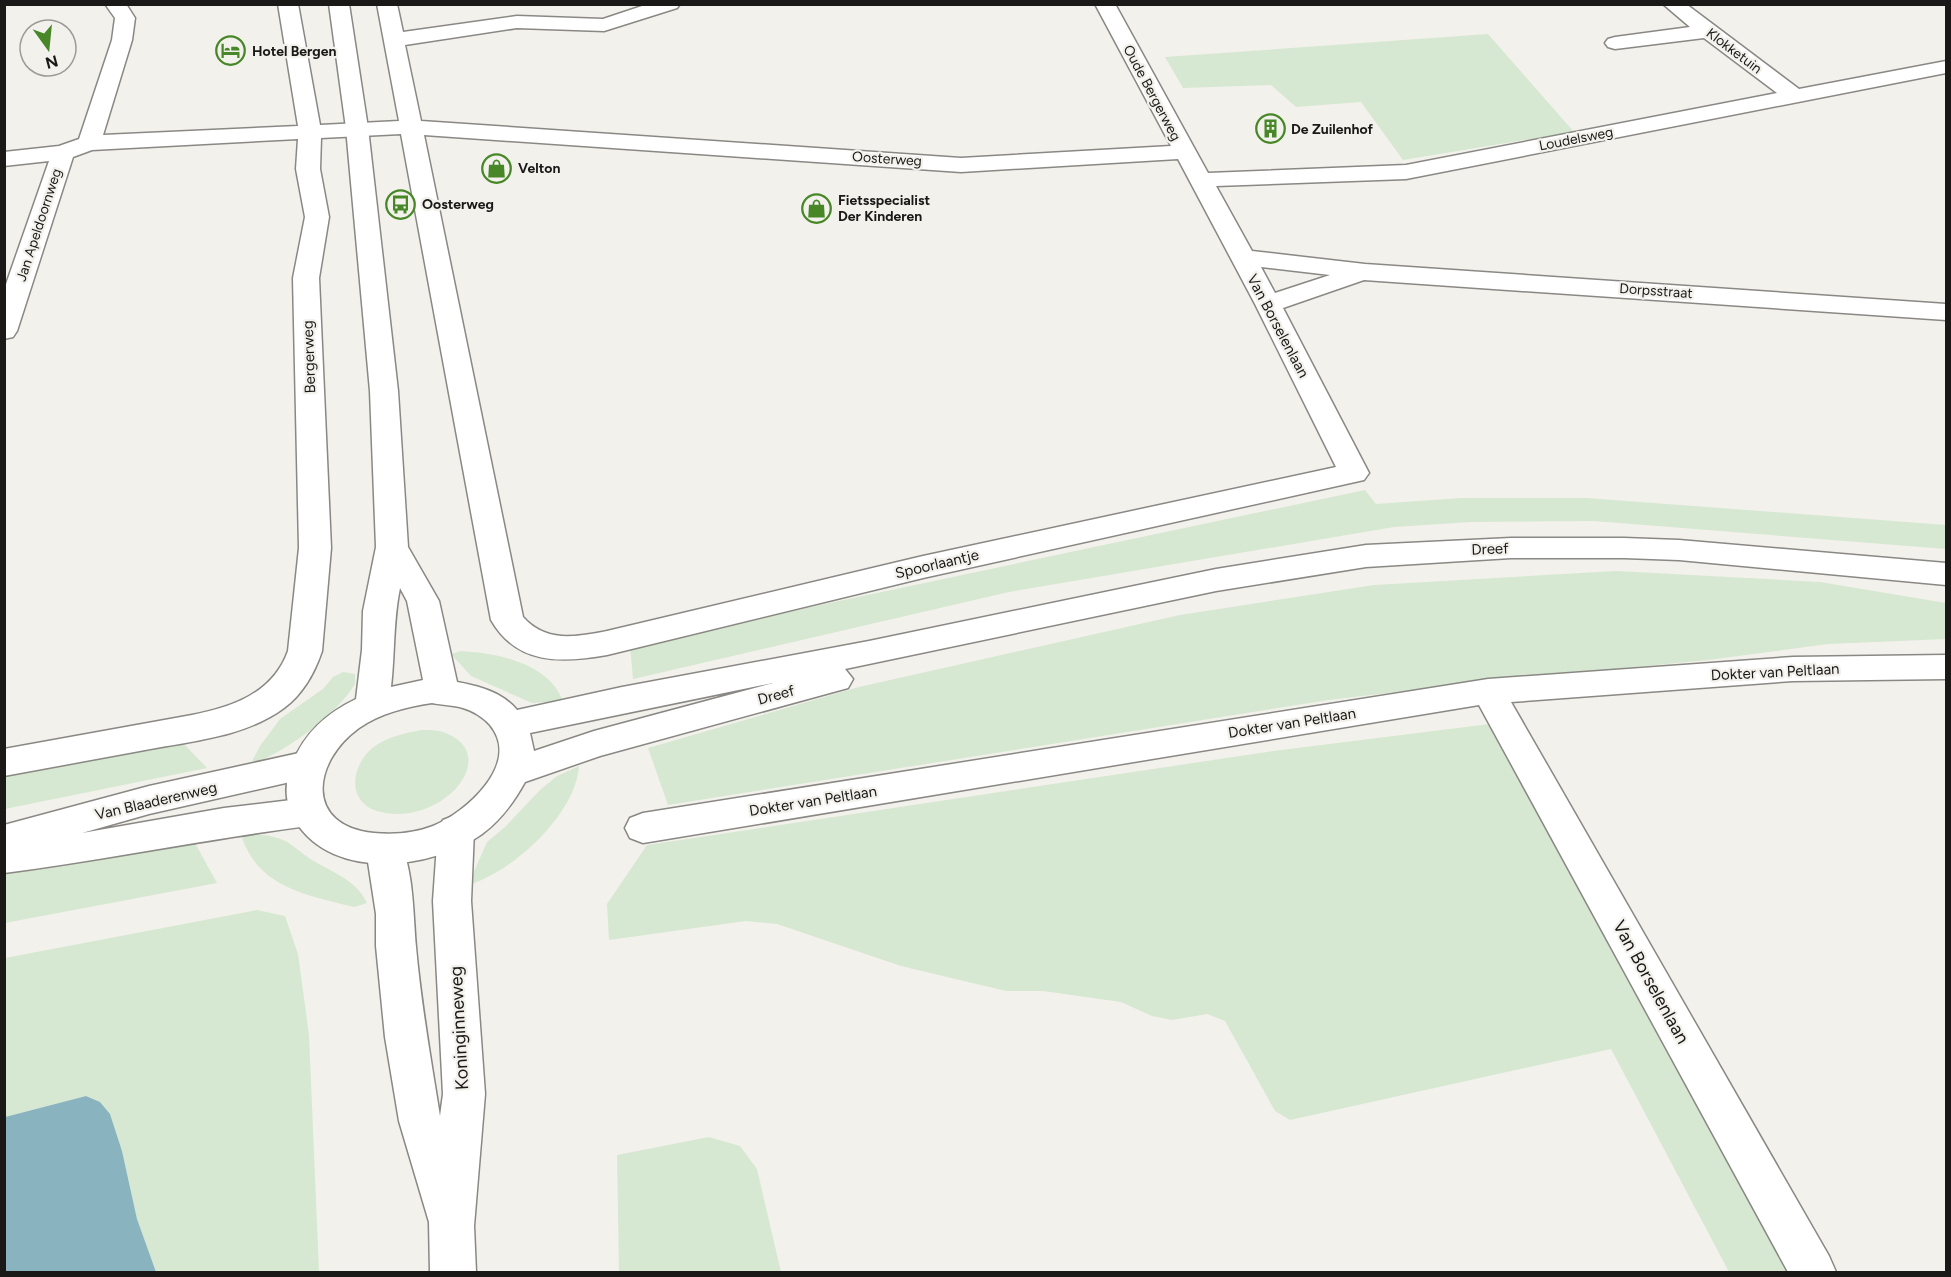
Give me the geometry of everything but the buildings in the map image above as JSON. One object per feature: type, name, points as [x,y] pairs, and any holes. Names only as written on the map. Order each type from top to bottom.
[{"type":"street","points":[[89,143],[122,40],[125,18],[115,4]]},
{"type":"street","name":"Bergerweg","points":[[4,763],[217,723],[249,712],[271,700],[289,682],[301,664],[305,651],[315,548],[306,278],[316,217],[308,169],[310,131],[288,4]]},
{"type":"street","points":[[339,4],[357,128],[384,391],[392,547],[379,611],[379,650],[372,705]]},
{"type":"street","points":[[387,4],[411,127]]},
{"type":"street","points":[[394,40],[517,22],[604,25],[670,4]]},
{"type":"street","name":"Oude Bergerweg","points":[[1105,4],[1201,180]]},
{"type":"street","name":"Klokketuin","points":[[1673,4],[1796,97]]},
{"type":"street","points":[[1615,43],[1707,31]]},
{"type":"street","name":"Loudelsweg","points":[[1201,180],[1406,171],[1947,67]]},
{"type":"street","name":"Oosterweg","points":[[4,159],[63,153],[89,143],[411,127],[961,165],[1184,152]]},
{"type":"street","name":"Spoorlaantje","points":[[411,127],[503,605],[507,620],[529,643],[556,648],[578,648],[607,643],[923,567],[1354,473]]},
{"type":"street","name":"Jan Apeldoornweg","points":[[4,331],[63,153]]},
{"type":"street","name":"Van Borselenlaan","points":[[1201,180],[1268,304],[1354,473]]},
{"type":"street","name":"Dorpsstraat","points":[[1242,257],[1365,272],[1947,312]]},
{"type":"street","name":"Dorpsstraat","points":[[1268,304],[1365,272]]},
{"type":"street","points":[[392,547],[423,601],[443,693]]},
{"type":"street","name":"Dreef","points":[[508,725],[1216,580],[1366,556],[1447,551],[1613,548],[1678,550],[1947,574]]},
{"type":"street","name":"Dreef","points":[[512,772],[594,744],[840,678],[1039,618]]},
{"type":"street","name":"Dokter van Peltlaan","points":[[643,828],[1488,691],[1793,669],[1947,667]]},
{"type":"street","name":"Van Borselenlaan","points":[[1488,691],[1813,1272]]},
{"type":"street","points":[[443,693],[461,694],[486,703],[505,718],[516,740],[516,764],[503,792],[480,816],[447,837],[416,847],[375,850],[344,844],[319,829],[308,812],[302,787],[308,765],[324,740],[345,720],[372,705],[401,695],[443,693]]},
{"type":"street","name":"Van Blaaderenweg","points":[[4,840],[149,800],[308,765]]},
{"type":"street","name":"Van Blaaderenweg","points":[[4,858],[70,850],[224,822],[308,812]]},
{"type":"street","name":"Koninginneweg","points":[[453,1272],[451,1226],[464,1094],[452,901],[456,830]]},
{"type":"street","name":"Koninginneweg","points":[[385,849],[406,1037],[420,1121],[451,1226]]},
{"type":"green space","points":[[1488,34],[1574,132],[1403,160],[1361,102],[1296,107],[1271,85],[1183,88],[1165,57]]},
{"type":"green space","points":[[1365,490],[1376,504],[1461,498],[1587,498],[1946,525],[1946,549],[1594,521],[1471,522],[1394,527],[1009,592],[633,679],[630,645]]},
{"type":"green space","points":[[1616,571],[1820,582],[1946,603],[1946,639],[1828,644],[1708,660],[1479,682],[1329,700],[668,805],[648,748],[859,687],[1180,615],[1374,585]]},
{"type":"green space","points":[[461,651],[490,654],[520,662],[546,677],[556,688],[563,701],[532,703],[471,676],[451,654]]},
{"type":"green space","points":[[343,672],[355,674],[355,684],[322,721],[293,743],[250,765],[260,746],[280,719],[323,689],[333,677]]},
{"type":"green space","points":[[1498,723],[1802,1272],[1729,1272],[1611,1049],[1290,1120],[1275,1111],[1225,1021],[1207,1014],[1172,1020],[1152,1016],[1121,1002],[1043,991],[1006,991],[901,966],[777,924],[746,921],[609,940],[607,904],[647,845],[1273,751]]},
{"type":"green space","points":[[421,730],[443,732],[461,742],[468,756],[466,772],[457,787],[442,800],[423,810],[401,814],[377,811],[366,806],[359,798],[355,779],[363,759],[369,751],[383,741]]},
{"type":"green space","points":[[180,740],[207,768],[5,809],[5,772]]},
{"type":"green space","points":[[579,766],[567,803],[539,839],[504,868],[468,885],[487,842],[505,827],[540,790],[557,776]]},
{"type":"green space","points":[[241,835],[266,835],[284,840],[349,882],[367,903],[354,907],[302,893],[286,886],[259,867],[249,853]]},
{"type":"green space","points":[[191,836],[217,883],[5,923],[5,873]]},
{"type":"green space","points":[[257,910],[285,916],[298,954],[309,1035],[319,1272],[156,1272],[137,1219],[122,1151],[110,1115],[100,1102],[86,1096],[5,1117],[5,958]]},
{"type":"green space","points":[[709,1137],[740,1146],[757,1169],[781,1272],[619,1272],[617,1155]]},
{"type":"water","points":[[86,1096],[100,1102],[110,1114],[122,1151],[137,1219],[156,1272],[5,1272],[5,1117]]},
{"type":"place","name":"Hotel Bergen","points":[[231,51]]},
{"type":"place","name":"De Zuilenhof","points":[[1270,129]]},
{"type":"place","name":"Velton","points":[[497,168]]},
{"type":"place","name":"Oosterweg","points":[[401,204]]},
{"type":"place","name":"Fietsspecialist Der Kinderen","points":[[817,208]]}]
